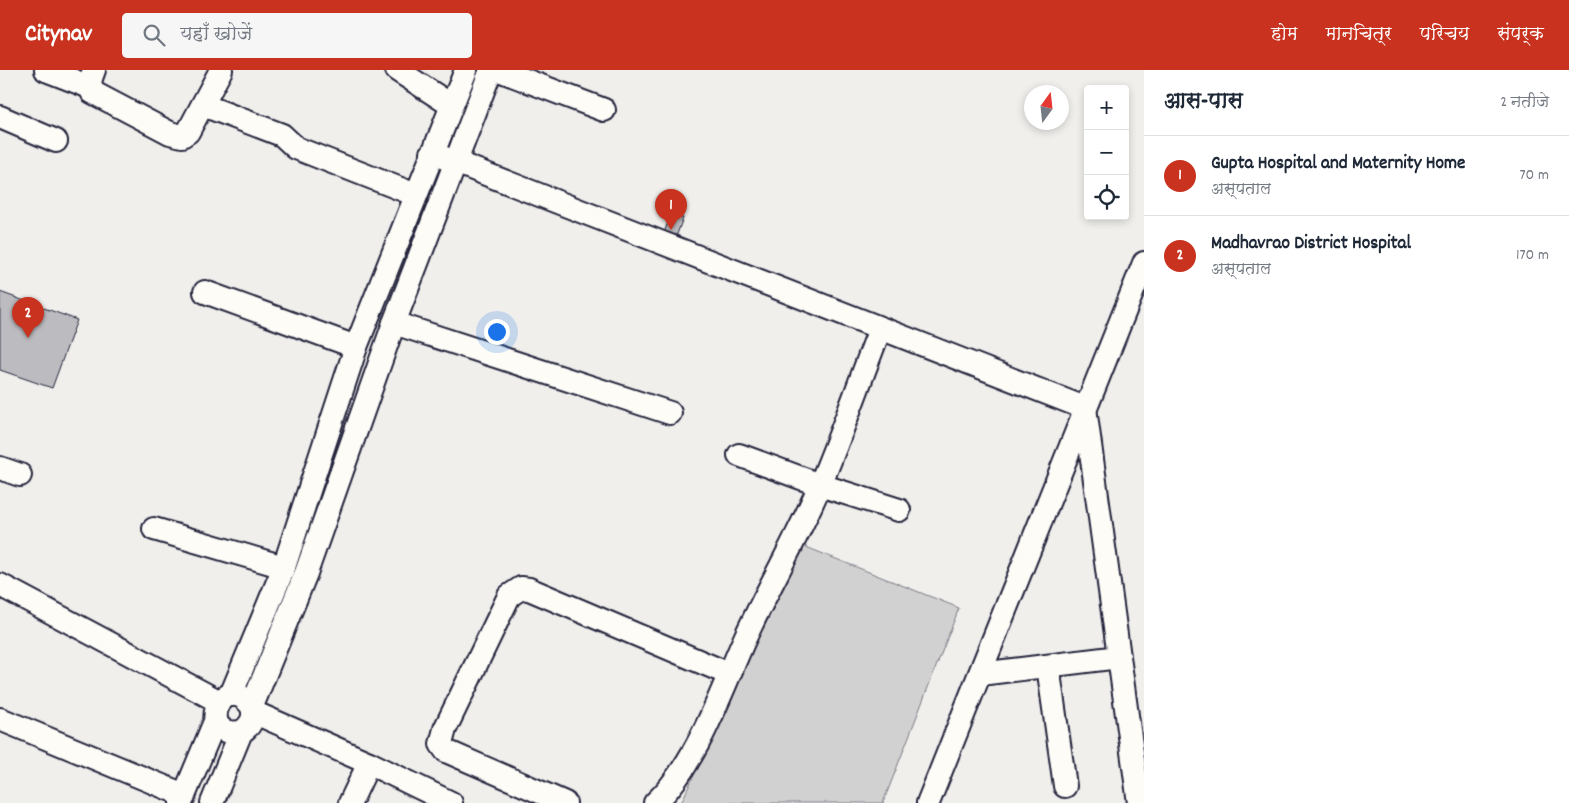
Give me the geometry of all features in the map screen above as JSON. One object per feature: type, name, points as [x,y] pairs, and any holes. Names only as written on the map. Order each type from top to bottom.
[{"type":"street","points":[[46,70],[92,78],[92,92],[176,136],[182,136],[188,132],[221,70]]},
{"type":"street","points":[[396,70],[451,105]]},
{"type":"street","points":[[0,719],[183,799],[222,705],[284,567],[356,347],[466,70]]},
{"type":"street","points":[[212,803],[241,732],[251,724],[253,709],[306,573],[394,322],[491,70]]},
{"type":"street","points":[[499,70],[604,110]]},
{"type":"street","points":[[203,105],[282,135],[296,148],[416,195]]},
{"type":"street","points":[[0,117],[56,141]]},
{"type":"street","points":[[432,153],[1085,408]]},
{"type":"street","points":[[928,803],[1085,408],[1139,291],[1144,263]]},
{"type":"street","points":[[205,292],[356,347]]},
{"type":"street","points":[[394,322],[670,413]]},
{"type":"street","points":[[655,803],[668,791],[687,764],[820,485],[880,328]]},
{"type":"street","points":[[1085,408],[1139,803]]},
{"type":"street","points":[[739,455],[820,485],[899,510]]},
{"type":"street","points":[[154,529],[284,567]]},
{"type":"street","points":[[0,586],[222,705],[243,697],[253,709],[451,803]]},
{"type":"street","points":[[565,803],[446,751],[441,744],[445,729],[509,596],[514,591],[529,589],[729,674]]},
{"type":"street","points":[[980,674],[1119,657]]},
{"type":"street","points":[[1048,666],[1065,786]]},
{"type":"street","points":[[222,705],[218,725],[228,732],[241,732]]},
{"type":"street","points":[[350,803],[369,764]]},
{"type":"shaded area","points":[[801,545],[959,608],[883,803],[681,803]]},
{"type":"building","points":[[671,214],[683,218],[673,245],[661,241]]},
{"type":"building","points":[[0,292],[77,320],[52,388],[0,370]]},
{"type":"place","name":"Gupta Hospital and Maternity Home","points":[[671,230]]},
{"type":"place","name":"Madhavrao District Hospital","points":[[28,338]]}]
